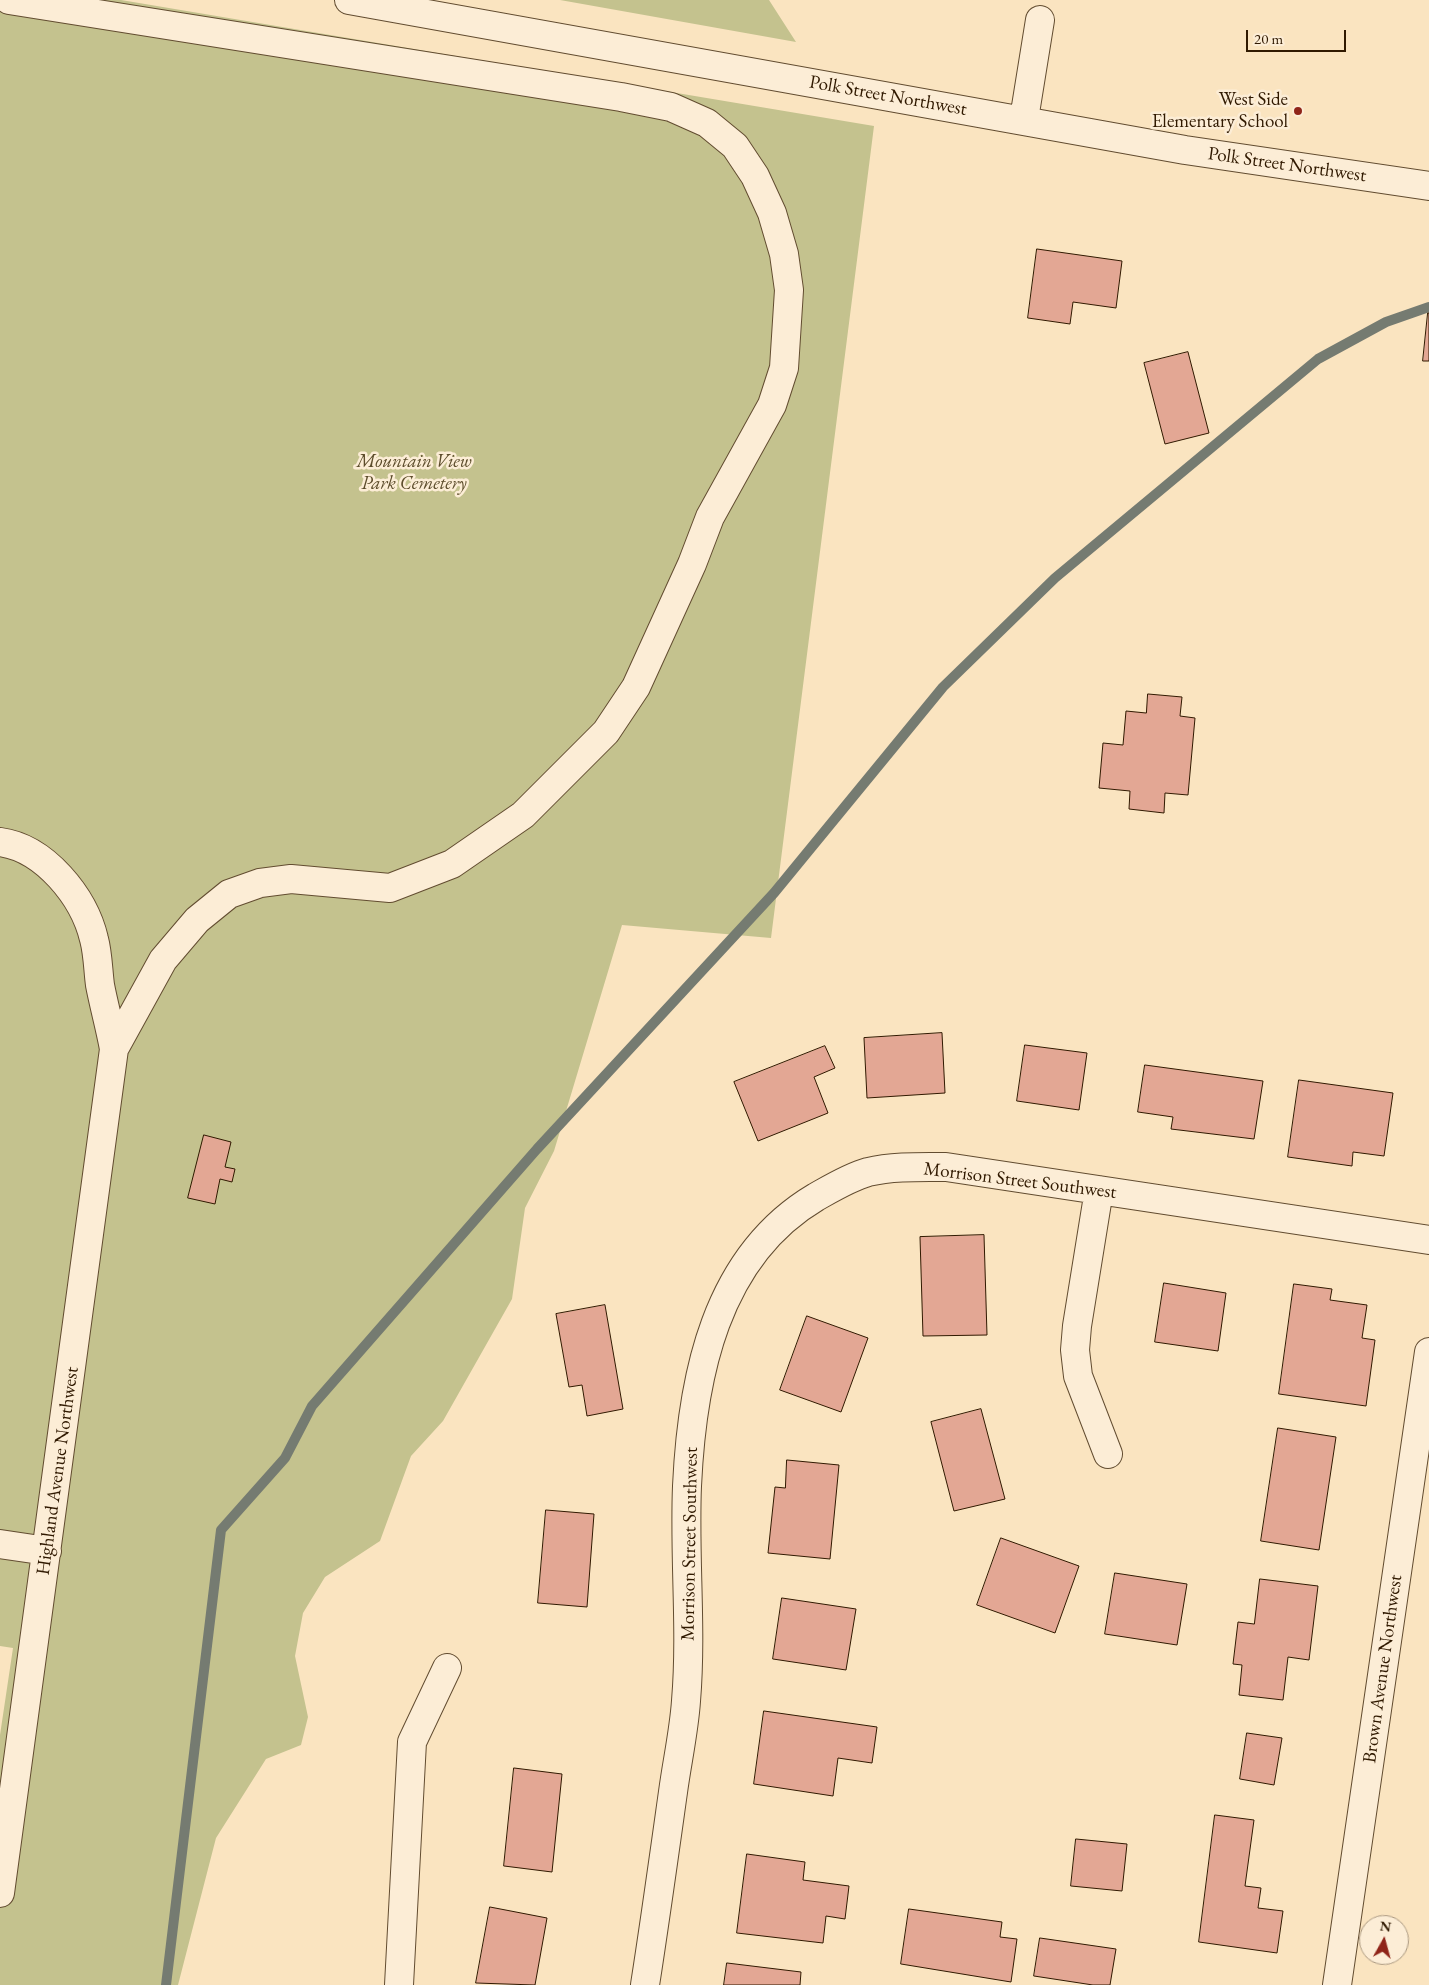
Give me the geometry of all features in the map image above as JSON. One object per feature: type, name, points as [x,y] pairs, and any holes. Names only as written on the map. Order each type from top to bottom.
[{"type":"street","points":[[9,0],[621,97],[671,107],[707,123],[735,146],[755,176],[772,213],[784,254],[789,290],[784,368],[772,405],[710,517],[692,564],[636,687],[606,732],[523,815],[452,864],[390,888],[291,880],[260,883],[229,894],[197,920],[163,960],[114,1048]]},
{"type":"street","name":"Polk Street Northwest","points":[[349,0],[1024,119],[1185,150],[1429,186]]},
{"type":"street","points":[[1024,119],[1040,20]]},
{"type":"street","points":[[0,842],[30,853],[59,874],[73,892],[94,938],[100,986],[114,1048]]},
{"type":"street","name":"Highland Avenue Northwest","points":[[0,1893],[114,1048]]},
{"type":"street","name":"Morrison Street Southwest","points":[[645,1985],[686,1701],[688,1614],[687,1485],[696,1396],[715,1322],[731,1284],[772,1229],[789,1214],[828,1190],[868,1172],[918,1167],[946,1168],[1429,1240]]},
{"type":"street","points":[[1098,1190],[1075,1350],[1078,1376],[1108,1454]]},
{"type":"street","name":"Brown Avenue Northwest","points":[[1337,1985],[1429,1352]]},
{"type":"street","points":[[0,1544],[47,1551]]},
{"type":"street","points":[[400,1985],[412,1742],[447,1668]]},
{"type":"green space","name":"Mountain View Park Cemetery","points":[[0,0],[121,0],[874,126],[771,938],[622,925],[554,1151],[525,1208],[512,1299],[443,1421],[411,1456],[380,1541],[325,1577],[303,1613],[295,1656],[308,1717],[301,1745],[266,1759],[216,1838],[178,1985],[0,1985],[0,1735],[13,1648],[0,1646]]},
{"type":"green space","points":[[560,0],[769,0],[796,42]]},
{"type":"building","points":[[1037,249],[1122,261],[1116,308],[1073,302],[1070,324],[1028,318]]},
{"type":"building","points":[[1428,313],[1429,361],[1423,361]]},
{"type":"building","points":[[1188,352],[1209,433],[1165,444],[1144,363]]},
{"type":"building","points":[[1148,694],[1182,697],[1180,716],[1195,718],[1188,795],[1165,793],[1164,813],[1129,809],[1130,791],[1099,788],[1103,743],[1123,745],[1126,711],[1146,713]]},
{"type":"building","points":[[942,1033],[945,1093],[867,1098],[864,1038]]},
{"type":"building","points":[[1025,1045],[1087,1053],[1079,1110],[1017,1101]]},
{"type":"building","points":[[825,1046],[835,1068],[814,1077],[828,1113],[758,1141],[734,1082]]},
{"type":"building","points":[[1145,1065],[1263,1081],[1254,1139],[1171,1129],[1173,1117],[1138,1112]]},
{"type":"building","points":[[1299,1080],[1393,1093],[1384,1156],[1353,1152],[1352,1166],[1288,1157]]},
{"type":"building","points":[[204,1135],[231,1142],[225,1167],[235,1169],[232,1182],[220,1179],[215,1204],[188,1198]]},
{"type":"building","points":[[984,1235],[987,1335],[923,1336],[920,1237]]},
{"type":"building","points":[[1164,1283],[1226,1293],[1218,1351],[1155,1342]]},
{"type":"building","points":[[1294,1284],[1332,1289],[1330,1300],[1367,1305],[1362,1338],[1375,1340],[1366,1406],[1279,1394]]},
{"type":"building","points":[[605,1305],[623,1409],[587,1416],[582,1385],[569,1387],[556,1314]]},
{"type":"building","points":[[807,1316],[868,1338],[841,1412],[780,1390]]},
{"type":"building","points":[[981,1409],[1005,1499],[954,1511],[931,1422]]},
{"type":"building","points":[[1278,1428],[1336,1437],[1319,1550],[1261,1541]]},
{"type":"building","points":[[787,1460],[839,1465],[830,1559],[768,1553],[775,1487],[785,1488]]},
{"type":"building","points":[[546,1510],[594,1514],[587,1607],[538,1603]]},
{"type":"building","points":[[1001,1538],[1079,1566],[1055,1633],[977,1605]]},
{"type":"building","points":[[1115,1573],[1187,1584],[1177,1645],[1105,1634]]},
{"type":"building","points":[[1260,1579],[1318,1586],[1309,1660],[1288,1657],[1283,1700],[1239,1695],[1242,1665],[1233,1664],[1238,1622],[1254,1624]]},
{"type":"building","points":[[782,1598],[856,1609],[846,1670],[773,1659]]},
{"type":"building","points":[[764,1711],[877,1727],[872,1763],[838,1758],[833,1796],[754,1784]]},
{"type":"building","points":[[1247,1733],[1282,1738],[1274,1785],[1240,1779]]},
{"type":"building","points":[[514,1768],[562,1774],[552,1872],[504,1866]]},
{"type":"building","points":[[1215,1815],[1254,1820],[1245,1886],[1261,1888],[1258,1908],[1283,1911],[1277,1953],[1199,1942]]},
{"type":"building","points":[[1076,1839],[1127,1844],[1122,1891],[1071,1886]]},
{"type":"building","points":[[747,1854],[805,1862],[803,1880],[849,1886],[845,1919],[826,1916],[823,1943],[737,1933]]},
{"type":"building","points":[[490,1907],[547,1918],[535,1985],[476,1983]]},
{"type":"building","points":[[909,1909],[1002,1922],[1000,1937],[1017,1939],[1011,1982],[901,1964]]},
{"type":"building","points":[[1040,1938],[1116,1949],[1110,1985],[1093,1985],[1034,1976]]},
{"type":"building","points":[[727,1963],[801,1972],[800,1985],[724,1985]]},
{"type":"waterway","points":[[166,1985],[221,1530],[285,1458],[312,1406],[537,1149],[774,893],[943,687],[1055,578],[1318,359],[1386,322],[1429,307]]},
{"type":"place","name":"West Side Elementary School","points":[[1298,111]]}]
